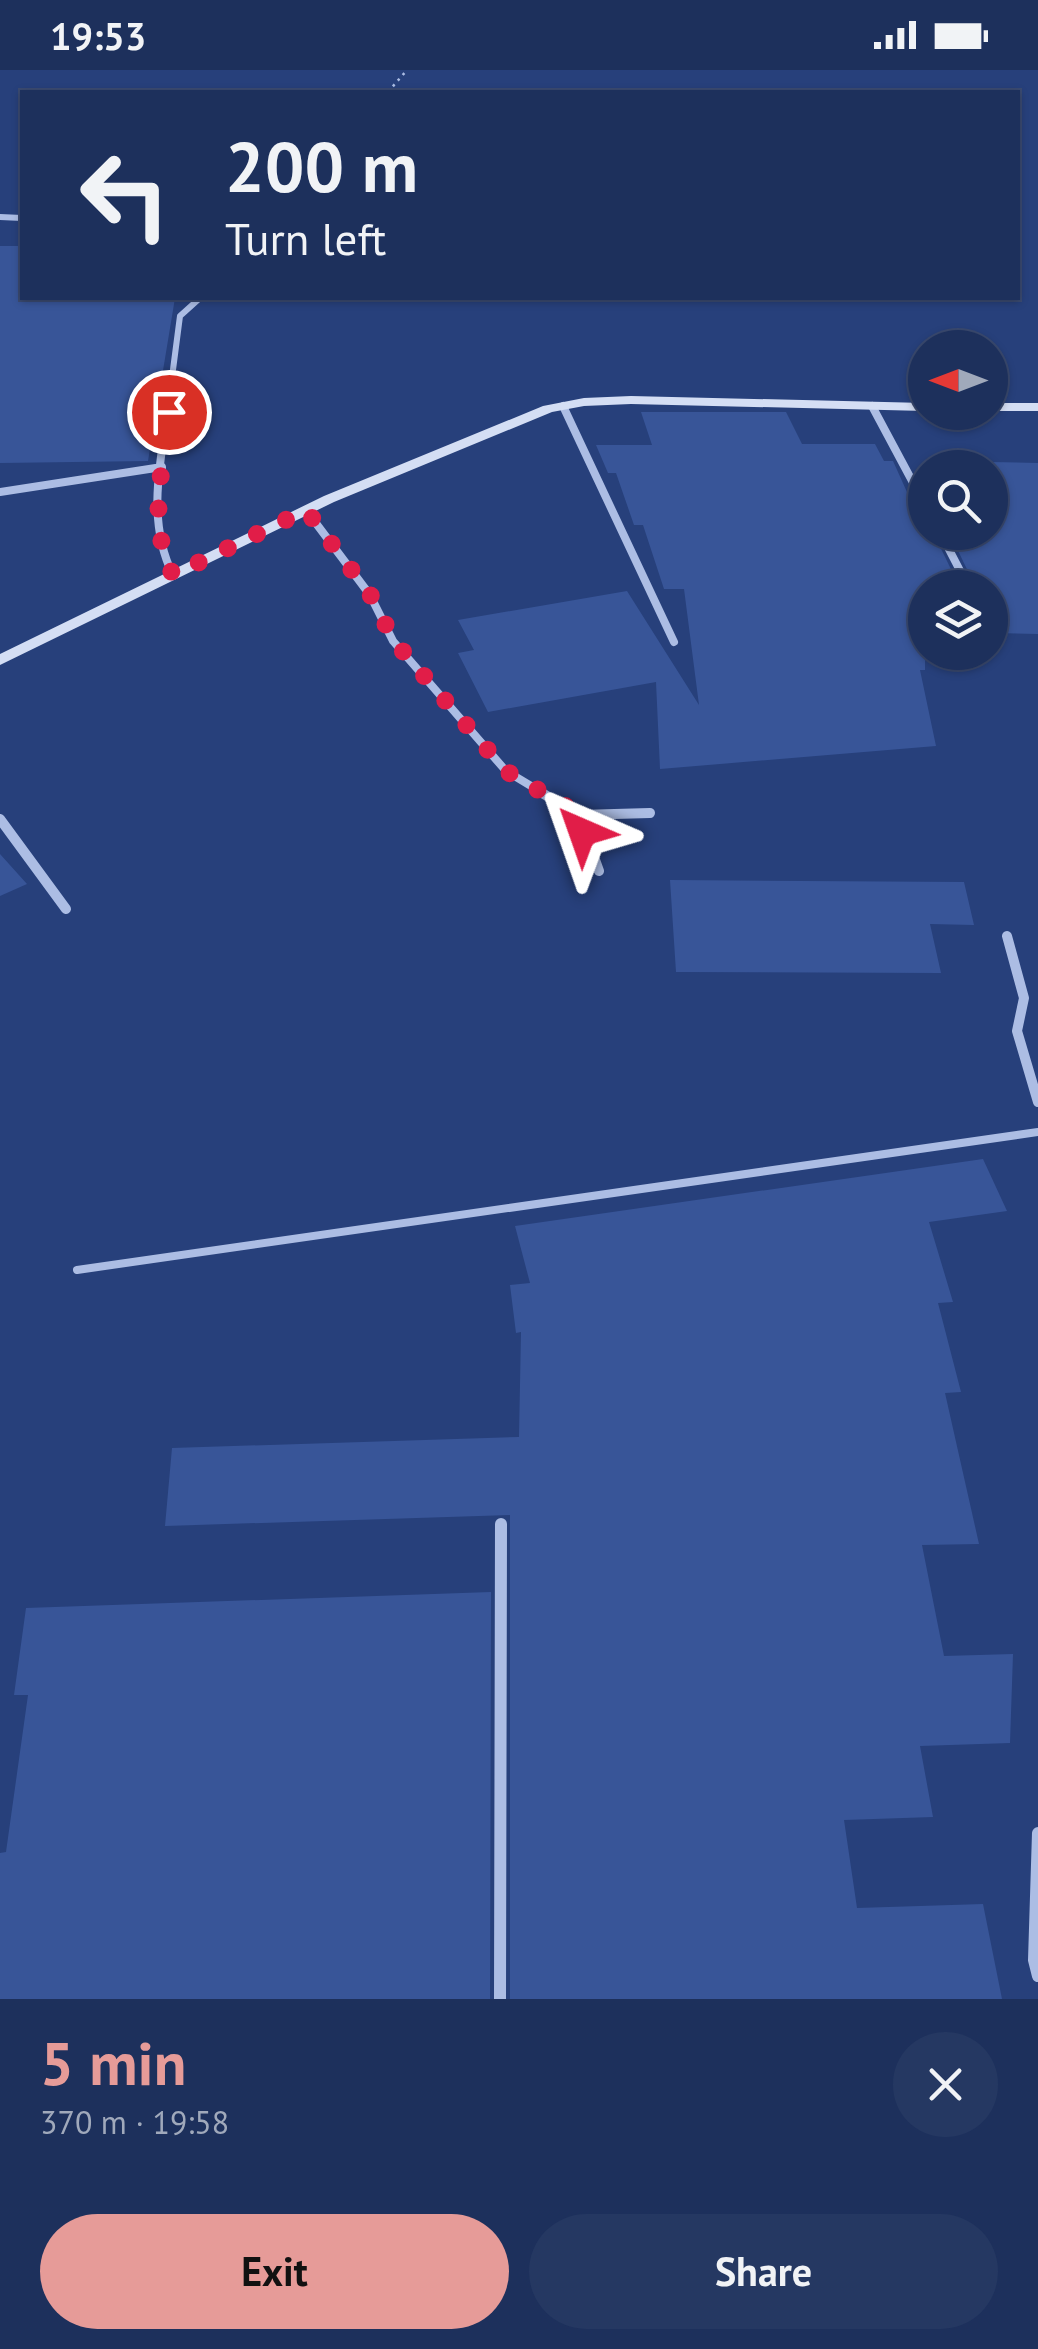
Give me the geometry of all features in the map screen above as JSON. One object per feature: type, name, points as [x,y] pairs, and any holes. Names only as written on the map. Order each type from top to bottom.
[{"type":"street","points":[[173,575],[160,548],[155,517],[180,316],[198,300]]},
{"type":"street","points":[[0,660],[306,510],[494,428],[563,406],[631,400],[908,407]]},
{"type":"street","points":[[563,406],[674,642]]},
{"type":"street","points":[[872,406],[908,473]]},
{"type":"street","points":[[1008,407],[1038,407]]},
{"type":"street","points":[[0,492],[162,467]]},
{"type":"street","points":[[306,510],[370,594],[394,641],[506,771],[579,814],[650,813]]},
{"type":"street","points":[[579,814],[599,871]]},
{"type":"street","points":[[0,820],[66,909]]},
{"type":"street","points":[[1008,936],[1024,998],[1017,1032],[1038,1102]]},
{"type":"street","points":[[500,1999],[501,1524]]},
{"type":"street","points":[[1038,1833],[1034,1960],[1038,1976]]},
{"type":"lane","points":[[77,1270],[1038,1132]]},
{"type":"path","points":[[390,90],[407,70]]},
{"type":"building","points":[[0,246],[20,246],[20,300],[175,300],[148,461],[0,463]]},
{"type":"building","points":[[641,412],[786,412],[802,444],[875,444],[884,461],[893,461],[908,494],[908,550],[942,550],[951,570],[908,570],[908,670],[920,670],[936,746],[660,769],[656,682],[488,712],[458,653],[474,650],[458,620],[627,591],[699,705],[684,589],[664,589],[643,525],[634,525],[616,473],[608,473],[596,445],[652,445]]},
{"type":"building","points":[[1008,462],[1038,463],[1038,634],[1008,633],[1008,570],[967,570],[958,550],[1008,550]]},
{"type":"building","points":[[0,854],[27,884],[0,896]]},
{"type":"building","points":[[670,880],[964,882],[974,925],[930,924],[941,973],[676,972]]},
{"type":"building","points":[[983,1159],[1007,1211],[929,1222],[953,1302],[938,1303],[961,1392],[945,1393],[979,1544],[922,1545],[944,1656],[1013,1654],[1010,1743],[920,1746],[933,1817],[844,1820],[857,1908],[983,1904],[1002,1999],[510,1999],[510,1515],[165,1526],[172,1448],[519,1437],[521,1332],[516,1333],[510,1285],[530,1283],[515,1226]]},
{"type":"building","points":[[491,1592],[490,1999],[0,1999],[0,1853],[6,1852],[28,1695],[14,1695],[26,1608]]},
{"type":"route","points":[[169,412],[155,517],[160,548],[173,575],[306,510],[370,594],[394,641],[506,771],[579,814],[582,832]]}]
